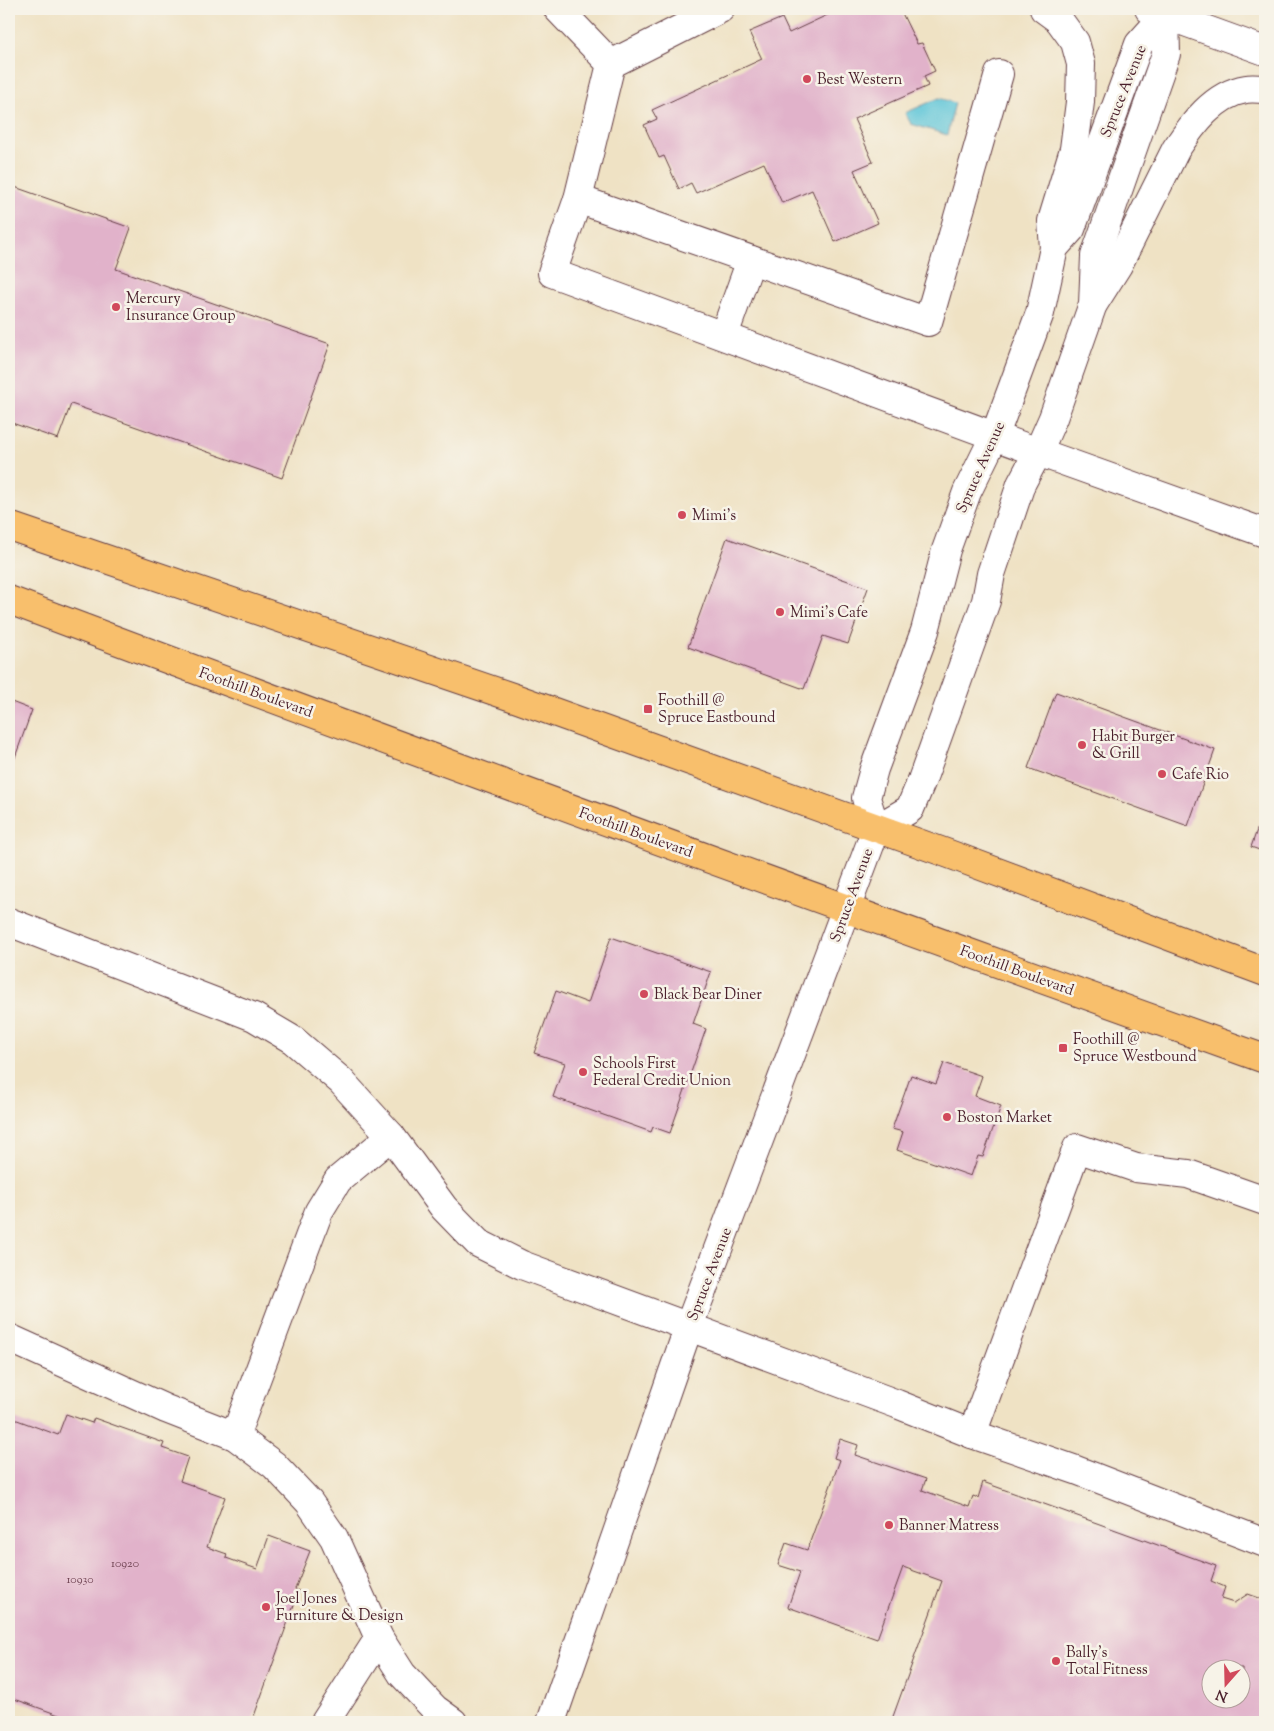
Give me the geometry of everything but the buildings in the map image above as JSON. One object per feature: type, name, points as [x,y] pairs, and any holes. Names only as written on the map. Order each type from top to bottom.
[{"type":"main road","points":[[9,526],[515,698],[949,854],[1265,972]]},
{"type":"main road","name":"Foothill Boulevard","points":[[9,600],[847,908],[1265,1058]]},
{"type":"street","points":[[558,9],[611,64]]},
{"type":"street","points":[[720,9],[611,64],[578,199],[552,273],[1038,452],[1265,533]]},
{"type":"street","points":[[1044,9],[1059,20],[1075,42],[1081,64],[1080,102],[1074,148],[1052,221],[1054,248]]},
{"type":"street","points":[[1157,12],[1265,51]]},
{"type":"street","name":"Spruce Avenue","points":[[551,1722],[689,1326],[876,829],[866,798],[874,769],[925,631],[946,550],[968,492],[995,435],[1040,313],[1054,248],[1071,228],[1139,44],[1157,12]]},
{"type":"street","name":"Spruce Avenue","points":[[876,829],[910,809],[913,802],[986,601],[991,574],[1021,484],[1053,418],[1093,304],[1095,256],[1166,54],[1157,12]]},
{"type":"street","points":[[578,199],[928,322],[999,74]]},
{"type":"street","points":[[1093,304],[1118,265],[1176,149],[1187,133],[1204,112],[1226,96],[1245,89],[1265,89]]},
{"type":"street","points":[[724,335],[751,260]]},
{"type":"street","points":[[9,922],[254,1017],[293,1040],[341,1081],[391,1136],[444,1208],[478,1243],[522,1265],[689,1326],[972,1434],[1076,1470],[1265,1543]]},
{"type":"street","points":[[235,1436],[319,1211],[338,1180],[391,1136]]},
{"type":"street","points":[[972,1434],[1077,1148],[1136,1168],[1188,1174],[1265,1201]]},
{"type":"street","points":[[9,1338],[166,1409],[235,1436],[274,1465],[309,1502],[334,1538],[379,1638],[402,1674],[435,1709],[453,1722]]},
{"type":"street","points":[[325,1722],[379,1638]]},
{"type":"water","points":[[939,98],[955,103],[947,135],[911,124],[905,113]]},
{"type":"place","name":"Best Western","points":[[807,79]]},
{"type":"place","name":"Mercury Insurance Group","points":[[116,307]]},
{"type":"place","name":"Mimi's","points":[[682,515]]},
{"type":"place","name":"Mimi's Cafe","points":[[780,612]]},
{"type":"place","name":"Foothill @ Spruce Eastbound","points":[[648,709]]},
{"type":"place","name":"Habit Burger & Grill","points":[[1082,745]]},
{"type":"place","name":"Cafe Rio","points":[[1162,774]]},
{"type":"place","name":"Black Bear Diner","points":[[644,994]]},
{"type":"place","name":"Foothill @ Spruce Westbound","points":[[1063,1048]]},
{"type":"place","name":"Schools First Federal Credit Union","points":[[583,1072]]},
{"type":"place","name":"Boston Market","points":[[947,1117]]},
{"type":"place","name":"Banner Matress","points":[[889,1525]]},
{"type":"place","name":"Joel Jones Furniture & Design","points":[[266,1607]]},
{"type":"place","name":"Bally's Total Fitness","points":[[1056,1661]]}]
